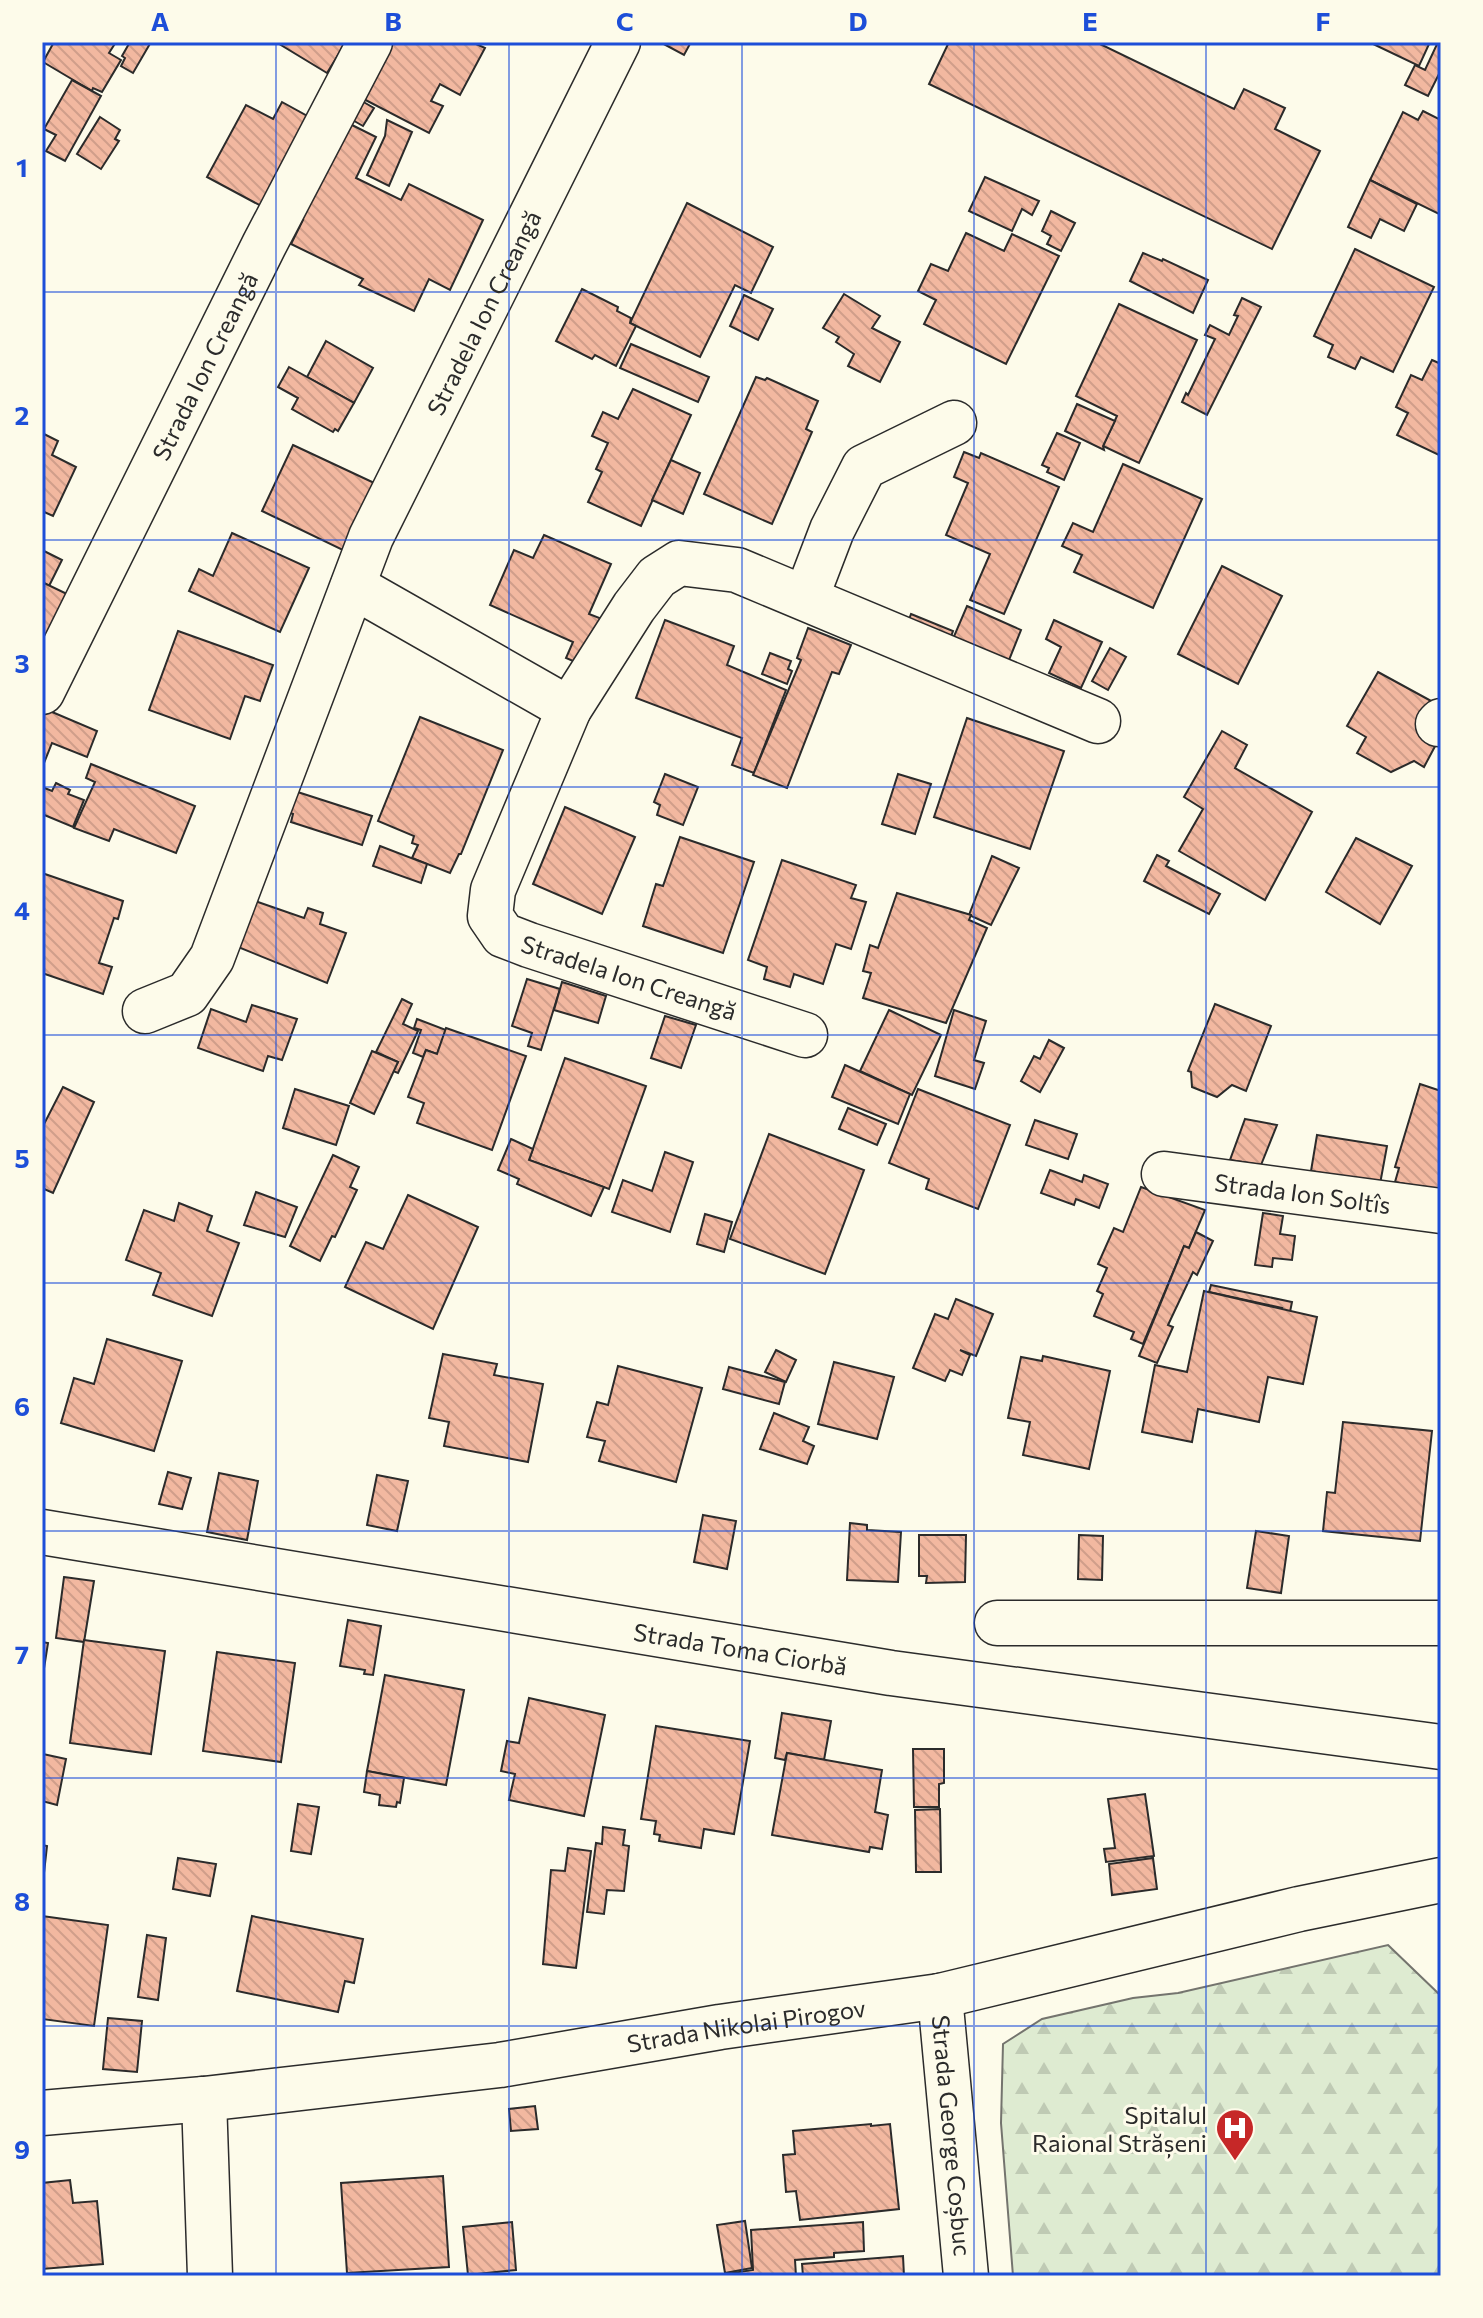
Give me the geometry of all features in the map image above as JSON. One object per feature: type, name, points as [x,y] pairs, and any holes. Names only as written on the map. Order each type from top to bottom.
[{"type":"street","name":"Strada Ion Creangă","points":[[42,692],[264,245],[370,42]]},
{"type":"street","name":"Stradela Ion Creangă","points":[[145,1011],[187,994],[212,958],[371,537],[618,42]]},
{"type":"street","points":[[806,598],[832,530],[864,467],[954,423]]},
{"type":"street","name":"Stradela Ion Creangă","points":[[805,1035],[503,935],[490,916],[493,890],[569,709],[634,607],[657,577],[679,563],[737,570],[1098,721]]},
{"type":"street","points":[[353,586],[569,709]]},
{"type":"street","name":"Strada Ion Soltîs","points":[[1164,1174],[1441,1211]]},
{"type":"street","name":"Strada Toma Ciorbă","points":[[42,1532],[891,1673],[1441,1747]]},
{"type":"street","points":[[997,1623],[1441,1623]]},
{"type":"street","name":"Strada Nikolai Pirogov","points":[[42,2113],[204,2099],[500,2065],[720,2027],[940,1996],[1284,1913],[1441,1880]]},
{"type":"street","name":"Strada George Coșbuc","points":[[940,1996],[966,2276]]},
{"type":"street","points":[[204,2099],[210,2276]]},
{"type":"green space","name":"Spitalul Raional Strășeni","points":[[1388,1945],[1441,1996],[1441,2276],[1013,2276],[1001,2123],[1003,2044],[1042,2019],[1133,1998],[1178,1993]]},
{"type":"building","points":[[54,42],[116,42],[109,53],[121,60],[102,92],[93,88],[92,91],[43,62]]},
{"type":"building","points":[[130,42],[151,42],[133,73],[121,66],[125,58],[122,56]]},
{"type":"building","points":[[276,42],[346,42],[327,73]]},
{"type":"building","points":[[388,42],[472,42],[485,48],[460,95],[440,84],[431,101],[443,106],[429,133],[354,94]]},
{"type":"building","points":[[660,42],[691,42],[684,55]]},
{"type":"building","points":[[949,42],[1096,42],[1234,109],[1244,89],[1285,108],[1275,129],[1320,151],[1272,249],[929,84]]},
{"type":"building","points":[[1369,42],[1430,42],[1419,66]]},
{"type":"building","points":[[1438,42],[1441,42],[1441,70],[1428,96],[1405,85],[1415,65],[1425,70]]},
{"type":"building","points":[[72,80],[101,96],[65,161],[46,151],[56,135],[44,129]]},
{"type":"building","points":[[353,96],[374,108],[363,126],[342,114]]},
{"type":"building","points":[[282,102],[309,117],[263,207],[207,177],[246,105],[273,119]]},
{"type":"building","points":[[1423,111],[1441,120],[1441,215],[1370,180],[1403,112],[1418,120]]},
{"type":"building","points":[[100,117],[120,130],[115,139],[119,141],[101,169],[77,154]]},
{"type":"building","points":[[340,119],[376,137],[356,178],[401,200],[409,184],[483,220],[450,290],[429,279],[414,311],[359,285],[363,279],[291,244],[303,220],[293,215]]},
{"type":"building","points":[[387,120],[412,132],[389,186],[367,175],[385,136]]},
{"type":"building","points":[[985,177],[1039,201],[1032,215],[1022,209],[1012,231],[969,211]]},
{"type":"building","points":[[1370,180],[1417,204],[1404,231],[1380,219],[1371,238],[1348,227]]},
{"type":"building","points":[[687,203],[773,247],[751,293],[735,285],[700,357],[630,323]]},
{"type":"building","points":[[1051,211],[1075,223],[1061,251],[1047,244],[1051,236],[1042,231]]},
{"type":"building","points":[[966,233],[1004,251],[1012,234],[1059,256],[1006,364],[924,324],[936,300],[918,291],[931,264],[948,271]]},
{"type":"building","points":[[1355,249],[1434,287],[1393,372],[1361,357],[1355,369],[1328,357],[1333,345],[1314,336]]},
{"type":"building","points":[[1143,253],[1208,280],[1193,313],[1130,281]]},
{"type":"building","points":[[582,289],[618,307],[617,311],[631,318],[630,323],[636,326],[616,366],[595,355],[592,359],[556,341]]},
{"type":"building","points":[[844,294],[880,316],[872,328],[900,342],[880,382],[848,366],[854,354],[836,342],[839,337],[823,328]]},
{"type":"building","points":[[744,295],[773,309],[758,340],[730,326]]},
{"type":"building","points":[[1242,298],[1261,307],[1207,415],[1182,402],[1215,339],[1205,335],[1210,325],[1229,335]]},
{"type":"building","points":[[1119,304],[1197,340],[1139,463],[1103,446],[1117,416],[1076,396]]},
{"type":"building","points":[[326,341],[373,368],[354,403],[307,377]]},
{"type":"building","points":[[631,344],[709,377],[698,402],[620,368]]},
{"type":"building","points":[[1432,360],[1441,364],[1441,456],[1397,435],[1408,413],[1396,407],[1411,375],[1422,380]]},
{"type":"building","points":[[289,367],[354,403],[338,431],[335,429],[333,432],[292,409],[298,398],[278,387]]},
{"type":"building","points":[[756,377],[767,378],[818,401],[806,429],[812,432],[772,524],[704,494]]},
{"type":"building","points":[[633,389],[691,415],[641,526],[588,502],[602,472],[596,469],[608,443],[592,436],[603,412],[618,419]]},
{"type":"building","points":[[1077,404],[1115,421],[1104,450],[1065,431]]},
{"type":"building","points":[[42,433],[58,441],[52,455],[76,467],[53,516],[42,511]]},
{"type":"building","points":[[1057,433],[1080,443],[1064,480],[1047,472],[1049,468],[1042,465]]},
{"type":"building","points":[[293,445],[385,488],[349,553],[262,511]]},
{"type":"building","points":[[964,452],[979,458],[981,453],[1059,487],[1004,614],[970,600],[990,554],[946,535],[968,483],[954,477]]},
{"type":"building","points":[[671,460],[700,473],[683,514],[652,500]]},
{"type":"building","points":[[1123,464],[1202,499],[1153,608],[1074,572],[1082,555],[1062,546],[1073,523],[1093,532]]},
{"type":"building","points":[[232,533],[309,568],[280,632],[189,591],[199,569],[213,576]]},
{"type":"building","points":[[544,535],[611,564],[589,614],[602,619],[580,664],[566,658],[573,642],[490,605],[514,550],[533,558]]},
{"type":"building","points":[[42,550],[62,560],[49,586],[42,582]]},
{"type":"building","points":[[1222,566],[1282,596],[1238,684],[1178,654]]},
{"type":"building","points":[[42,582],[67,594],[42,650]]},
{"type":"building","points":[[967,606],[1021,630],[1005,670],[952,641]]},
{"type":"building","points":[[911,614],[953,631],[949,642],[907,625]]},
{"type":"building","points":[[665,620],[734,646],[727,665],[786,690],[754,773],[732,765],[742,738],[636,698]]},
{"type":"building","points":[[1054,620],[1102,642],[1081,688],[1049,673],[1061,647],[1046,639]]},
{"type":"building","points":[[808,628],[851,645],[839,674],[832,672],[787,788],[753,775],[801,660],[797,658]]},
{"type":"building","points":[[178,631],[273,665],[260,701],[245,696],[230,739],[149,710]]},
{"type":"building","points":[[1110,648],[1126,657],[1108,690],[1092,681]]},
{"type":"building","points":[[770,653],[791,661],[788,669],[792,671],[787,684],[762,674]]},
{"type":"building","points":[[1378,672],[1433,702],[1441,735],[1424,767],[1414,761],[1391,772],[1357,753],[1366,737],[1347,726]]},
{"type":"building","points":[[45,709],[97,731],[87,757],[52,743],[42,768],[42,711]]},
{"type":"building","points":[[420,717],[503,750],[461,854],[450,873],[412,858],[418,845],[412,843],[414,836],[378,821]]},
{"type":"building","points":[[967,718],[1064,751],[1030,849],[934,817]]},
{"type":"building","points":[[1222,731],[1247,745],[1235,768],[1312,812],[1265,900],[1179,851],[1203,809],[1184,797]]},
{"type":"building","points":[[91,764],[195,806],[176,853],[114,829],[109,841],[74,828],[95,782],[86,778]]},
{"type":"building","points":[[665,774],[698,787],[683,825],[657,815],[660,805],[654,802]]},
{"type":"building","points":[[898,774],[931,784],[915,834],[882,824]]},
{"type":"building","points":[[56,783],[70,790],[68,794],[84,800],[73,827],[42,814],[42,787],[52,791]]},
{"type":"building","points":[[282,787],[372,816],[362,845],[291,822],[293,814],[282,810]]},
{"type":"building","points":[[565,807],[635,837],[602,914],[533,884]]},
{"type":"building","points":[[680,837],[754,862],[723,953],[643,926],[656,884],[663,886]]},
{"type":"building","points":[[1356,838],[1412,866],[1380,924],[1326,892]]},
{"type":"building","points":[[380,846],[427,864],[421,883],[373,866]]},
{"type":"building","points":[[1157,855],[1169,861],[1166,866],[1220,894],[1209,914],[1144,881]]},
{"type":"building","points":[[992,856],[1019,868],[991,925],[969,915]]},
{"type":"building","points":[[782,860],[856,885],[851,898],[866,902],[851,949],[836,944],[823,984],[794,974],[790,987],[764,979],[767,967],[748,960]]},
{"type":"building","points":[[42,873],[123,901],[99,963],[112,967],[103,994],[42,973]]},
{"type":"building","points":[[897,893],[971,915],[969,920],[987,928],[946,1023],[863,998],[871,973],[863,971],[870,945],[878,948]]},
{"type":"building","points":[[255,901],[304,918],[308,908],[323,913],[320,924],[346,933],[327,983],[238,947]]},
{"type":"building","points":[[527,979],[560,989],[541,1050],[528,1046],[532,1033],[512,1026]]},
{"type":"building","points":[[562,982],[606,996],[598,1023],[554,1010]]},
{"type":"building","points":[[402,999],[412,1004],[403,1024],[418,1031],[398,1073],[393,1071],[398,1062],[376,1052]]},
{"type":"building","points":[[1215,1004],[1271,1026],[1246,1091],[1232,1085],[1217,1097],[1192,1087],[1191,1072],[1188,1071]]},
{"type":"building","points":[[252,1005],[297,1019],[282,1060],[268,1056],[263,1071],[198,1048],[211,1009],[246,1022]]},
{"type":"building","points":[[889,1010],[941,1035],[912,1095],[860,1071]]},
{"type":"building","points":[[954,1010],[986,1021],[974,1060],[984,1063],[975,1089],[935,1076]]},
{"type":"building","points":[[665,1016],[696,1025],[681,1068],[651,1058]]},
{"type":"building","points":[[417,1019],[446,1030],[437,1054],[426,1050],[423,1057],[413,1053],[421,1030],[414,1028]]},
{"type":"building","points":[[446,1028],[526,1056],[492,1150],[417,1123],[424,1103],[408,1097],[426,1050],[437,1054]]},
{"type":"building","points":[[1049,1040],[1064,1048],[1040,1092],[1021,1081],[1034,1056],[1040,1059]]},
{"type":"building","points":[[372,1051],[398,1062],[374,1114],[350,1103]]},
{"type":"building","points":[[565,1058],[646,1086],[609,1189],[529,1160]]},
{"type":"building","points":[[845,1065],[910,1094],[898,1124],[832,1097]]},
{"type":"building","points":[[1420,1084],[1441,1091],[1441,1191],[1395,1182],[1399,1168],[1395,1167]]},
{"type":"building","points":[[63,1087],[94,1102],[53,1193],[42,1188],[42,1128]]},
{"type":"building","points":[[295,1089],[349,1106],[336,1145],[283,1128]]},
{"type":"building","points":[[918,1089],[1010,1125],[978,1209],[926,1189],[929,1179],[889,1163]]},
{"type":"building","points":[[848,1108],[886,1124],[877,1145],[839,1129]]},
{"type":"building","points":[[1245,1119],[1277,1125],[1261,1165],[1230,1160]]},
{"type":"building","points":[[1035,1120],[1077,1134],[1068,1159],[1026,1145]]},
{"type":"building","points":[[769,1134],[864,1170],[825,1274],[730,1239]]},
{"type":"building","points":[[1317,1135],[1387,1146],[1380,1184],[1311,1171]]},
{"type":"building","points":[[511,1139],[533,1149],[529,1160],[604,1187],[591,1216],[517,1184],[519,1179],[498,1170]]},
{"type":"building","points":[[665,1152],[693,1162],[670,1232],[612,1212],[623,1180],[652,1191]]},
{"type":"building","points":[[333,1155],[359,1167],[350,1187],[357,1190],[320,1261],[290,1246]]},
{"type":"building","points":[[1050,1170],[1082,1182],[1084,1175],[1108,1184],[1099,1208],[1076,1199],[1074,1205],[1041,1193]]},
{"type":"building","points":[[1141,1187],[1205,1210],[1189,1248],[1184,1246],[1143,1344],[1131,1339],[1134,1332],[1094,1316],[1103,1294],[1097,1291],[1107,1268],[1098,1264],[1114,1228],[1123,1232]]},
{"type":"building","points":[[256,1192],[297,1207],[285,1237],[244,1225]]},
{"type":"building","points":[[408,1195],[478,1227],[433,1329],[345,1287],[366,1242],[383,1249]]},
{"type":"building","points":[[179,1203],[212,1216],[207,1231],[239,1243],[212,1316],[153,1295],[161,1273],[126,1260],[144,1210],[174,1221]]},
{"type":"building","points":[[1263,1213],[1283,1216],[1280,1234],[1295,1236],[1292,1260],[1273,1258],[1272,1267],[1255,1265]]},
{"type":"building","points":[[705,1214],[732,1222],[724,1252],[697,1244]]},
{"type":"building","points":[[1196,1232],[1213,1241],[1197,1275],[1193,1272],[1168,1325],[1173,1327],[1157,1363],[1139,1356],[1184,1246],[1189,1248]]},
{"type":"building","points":[[1211,1285],[1292,1302],[1290,1312],[1209,1292]]},
{"type":"building","points":[[1204,1291],[1317,1317],[1303,1384],[1268,1377],[1259,1422],[1198,1409],[1192,1442],[1142,1432],[1155,1365],[1187,1372]]},
{"type":"building","points":[[956,1299],[993,1314],[976,1356],[960,1350],[970,1355],[962,1375],[950,1370],[945,1381],[913,1368],[935,1314],[948,1319]]},
{"type":"building","points":[[107,1339],[182,1361],[154,1451],[61,1423],[74,1378],[94,1384]]},
{"type":"building","points":[[776,1350],[796,1360],[786,1382],[765,1372]]},
{"type":"building","points":[[443,1354],[497,1364],[494,1375],[543,1384],[528,1462],[444,1446],[449,1422],[429,1418]]},
{"type":"building","points":[[1043,1356],[1110,1371],[1089,1469],[1023,1455],[1030,1422],[1008,1418],[1021,1357],[1042,1361]]},
{"type":"building","points":[[834,1362],[894,1377],[877,1439],[818,1424]]},
{"type":"building","points":[[618,1366],[702,1388],[676,1482],[599,1461],[605,1441],[587,1437],[597,1402],[608,1405]]},
{"type":"building","points":[[729,1367],[785,1382],[779,1404],[723,1389]]},
{"type":"building","points":[[774,1413],[809,1427],[803,1441],[814,1446],[807,1464],[760,1449]]},
{"type":"building","points":[[1343,1422],[1432,1431],[1420,1541],[1323,1531],[1327,1492],[1335,1493]]},
{"type":"building","points":[[168,1472],[191,1478],[182,1509],[159,1504]]},
{"type":"building","points":[[219,1473],[258,1481],[247,1540],[207,1532]]},
{"type":"building","points":[[377,1475],[408,1481],[397,1531],[367,1525]]},
{"type":"building","points":[[703,1515],[736,1521],[727,1569],[694,1562]]},
{"type":"building","points":[[850,1523],[867,1525],[867,1530],[901,1532],[898,1582],[847,1580]]},
{"type":"building","points":[[1256,1531],[1289,1536],[1281,1593],[1247,1588]]},
{"type":"building","points":[[919,1535],[966,1535],[965,1582],[926,1583],[927,1576],[919,1576]]},
{"type":"building","points":[[1079,1535],[1103,1536],[1102,1580],[1078,1579]]},
{"type":"building","points":[[64,1577],[94,1581],[84,1642],[56,1638]]},
{"type":"building","points":[[348,1620],[381,1626],[373,1675],[364,1674],[365,1670],[340,1666]]},
{"type":"building","points":[[84,1640],[165,1651],[151,1754],[70,1743]]},
{"type":"building","points":[[42,1642],[48,1643],[42,1681]]},
{"type":"building","points":[[217,1652],[295,1663],[281,1762],[203,1751]]},
{"type":"building","points":[[385,1675],[464,1690],[446,1785],[367,1771]]},
{"type":"building","points":[[529,1698],[605,1715],[584,1816],[509,1800],[515,1774],[501,1771],[507,1741],[519,1743]]},
{"type":"building","points":[[782,1713],[831,1721],[824,1760],[787,1753],[785,1760],[775,1758]]},
{"type":"building","points":[[656,1726],[750,1741],[734,1834],[704,1829],[701,1848],[659,1841],[660,1835],[654,1834],[656,1821],[641,1819]]},
{"type":"building","points":[[913,1749],[944,1749],[944,1783],[939,1784],[939,1807],[914,1807]]},
{"type":"building","points":[[787,1753],[882,1770],[875,1812],[888,1815],[882,1849],[870,1847],[869,1852],[772,1835]]},
{"type":"building","points":[[43,1754],[66,1759],[57,1805],[42,1801]]},
{"type":"building","points":[[367,1771],[404,1778],[400,1803],[397,1802],[396,1807],[379,1805],[380,1795],[364,1792]]},
{"type":"building","points":[[1145,1794],[1154,1856],[1106,1862],[1104,1849],[1115,1848],[1108,1799]]},
{"type":"building","points":[[298,1804],[319,1807],[311,1854],[291,1851]]},
{"type":"building","points":[[940,1809],[941,1872],[916,1872],[915,1810]]},
{"type":"building","points":[[603,1827],[625,1830],[623,1845],[629,1846],[624,1891],[607,1890],[604,1914],[587,1912],[596,1843],[602,1844]]},
{"type":"building","points":[[42,1845],[47,1846],[42,1891]]},
{"type":"building","points":[[568,1848],[591,1851],[576,1968],[543,1964],[551,1870],[565,1871]]},
{"type":"building","points":[[178,1858],[216,1864],[210,1896],[173,1889]]},
{"type":"building","points":[[1153,1858],[1157,1889],[1112,1895],[1109,1864]]},
{"type":"building","points":[[42,1916],[108,1925],[94,2026],[42,2019]]},
{"type":"building","points":[[252,1916],[363,1939],[354,1983],[345,1981],[338,2012],[237,1991]]},
{"type":"building","points":[[147,1935],[166,1938],[158,2000],[138,1997]]},
{"type":"building","points":[[108,2018],[142,2021],[137,2072],[103,2069]]},
{"type":"building","points":[[535,2106],[538,2129],[511,2131],[509,2109]]},
{"type":"building","points":[[890,2124],[899,2209],[800,2220],[796,2191],[786,2192],[783,2155],[795,2154],[793,2131]]},
{"type":"building","points":[[443,2176],[449,2267],[347,2273],[341,2183]]},
{"type":"building","points":[[70,2180],[73,2203],[97,2201],[103,2264],[42,2269],[42,2183]]},
{"type":"building","points":[[745,2221],[752,2268],[725,2273],[717,2225]]},
{"type":"building","points":[[512,2222],[516,2270],[468,2275],[463,2227]]},
{"type":"building","points":[[863,2222],[864,2251],[795,2260],[796,2276],[732,2276],[732,2273],[753,2270],[751,2230]]},
{"type":"building","points":[[903,2256],[904,2276],[803,2276],[802,2264]]},
{"type":"place","name":"Spitalul Raional Strășeni","points":[[1235,2162]]}]
